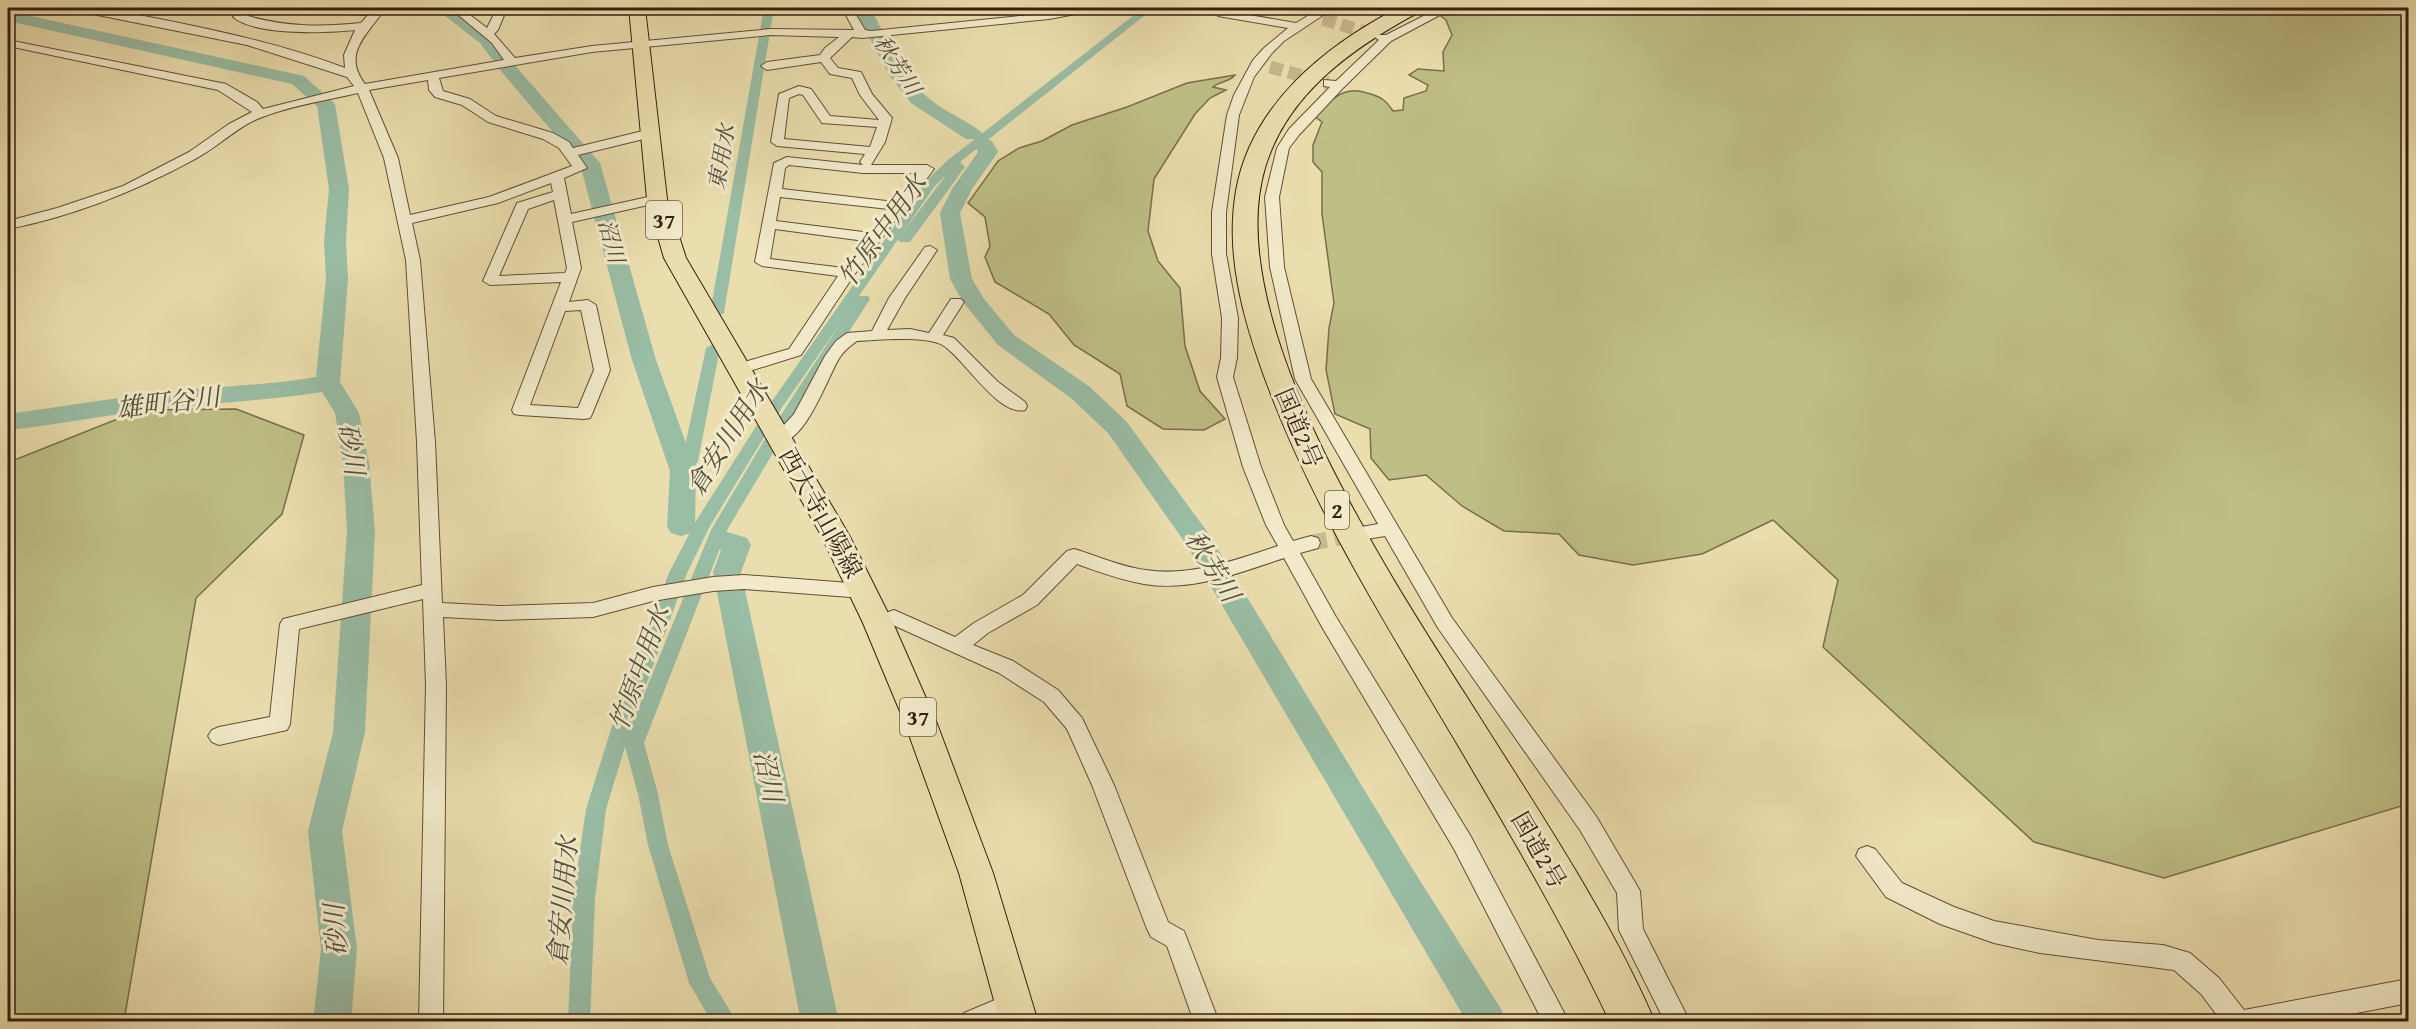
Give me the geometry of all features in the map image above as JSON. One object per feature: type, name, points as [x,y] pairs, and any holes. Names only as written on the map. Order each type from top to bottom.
[{"type":"highway","name":"国道2号","points":[[1412,8],[1359,37],[1332,58],[1308,79],[1267,134],[1253,167],[1246,204],[1245,236],[1249,276],[1260,324],[1280,384],[1300,435],[1335,507],[1533,838],[1612,978],[1633,1022]]},
{"type":"main road","name":"西大寺山陽線","points":[[637,8],[657,199],[675,258],[706,315],[773,426],[863,591],[878,623],[920,722],[976,873],[1017,1013]]},
{"type":"street","points":[[78,8],[190,28],[277,49],[312,59],[355,84]]},
{"type":"street","points":[[252,8],[238,17],[280,29],[314,32],[365,26]]},
{"type":"street","points":[[307,8],[378,10]]},
{"type":"street","points":[[455,8],[503,49],[511,61]]},
{"type":"street","points":[[486,33],[492,30],[502,8]]},
{"type":"street","points":[[847,8],[866,34]]},
{"type":"street","points":[[8,225],[62,211],[128,189],[194,155],[233,127],[265,112],[355,84],[434,75],[511,61],[641,44],[766,32],[808,31],[848,35],[886,33],[1049,16],[1092,8]]},
{"type":"street","points":[[1218,8],[1222,14],[1233,17],[1296,26]]},
{"type":"street","points":[[1447,8],[1384,38],[1333,84],[1283,148],[1272,197],[1276,267],[1303,379],[1323,417],[1362,477],[1389,529],[1445,623],[1588,823],[1628,891],[1631,930],[1678,1022]]},
{"type":"street","points":[[378,10],[359,33],[350,55],[355,84],[391,158],[413,260],[425,420],[436,685],[431,1022]]},
{"type":"street","points":[[1321,14],[1296,26],[1259,57],[1264,65],[1236,102],[1228,160],[1220,195],[1219,254],[1230,318],[1229,358],[1225,376],[1230,399],[1252,467],[1275,525],[1329,622],[1462,842],[1557,1022]]},
{"type":"street","points":[[824,58],[829,50],[848,35]]},
{"type":"street","points":[[8,43],[213,84],[238,95],[265,112]]},
{"type":"street","points":[[767,66],[824,58]]},
{"type":"street","points":[[824,58],[834,71],[857,75],[866,95],[886,118],[886,124],[863,169]]},
{"type":"street","points":[[404,220],[442,210],[472,206],[580,168],[564,145],[548,136],[492,119],[466,102],[440,94],[435,90],[434,75]]},
{"type":"street","points":[[873,152],[777,142],[783,98],[785,94],[799,90],[807,92],[826,120],[886,124]]},
{"type":"street","points":[[570,153],[651,133]]},
{"type":"street","points":[[740,369],[795,352],[848,273],[927,169],[863,169],[787,161],[779,166],[762,262],[848,273]]},
{"type":"street","points":[[556,177],[574,268],[558,307],[520,410],[584,414],[602,370],[588,305],[558,307]]},
{"type":"street","points":[[776,192],[897,206]]},
{"type":"street","points":[[560,194],[522,206],[490,281],[570,276]]},
{"type":"street","points":[[565,219],[657,199]]},
{"type":"street","points":[[769,224],[874,238]]},
{"type":"street","points":[[877,335],[897,298],[930,250]]},
{"type":"street","points":[[934,338],[956,302]]},
{"type":"street","points":[[773,426],[793,428],[828,366],[846,340],[853,336],[910,334],[948,341],[992,386],[1019,406]]},
{"type":"street","points":[[1367,532],[1389,529]]},
{"type":"street","points":[[957,647],[981,628],[1030,600],[1074,556],[1130,575],[1167,579],[1198,577],[1311,543]]},
{"type":"street","points":[[432,612],[450,609],[500,613],[593,610],[653,594],[713,584],[744,582],[863,591]]},
{"type":"street","points":[[219,736],[280,724],[290,624],[431,590]]},
{"type":"street","points":[[878,623],[894,617],[1006,667],[1051,696],[1075,724],[1103,785],[1159,929],[1176,939],[1207,1022]]},
{"type":"street","points":[[1867,856],[1894,890],[1948,916],[1994,932],[2098,951],[2163,956],[2181,961],[2210,987],[2238,1022]]},
{"type":"street","points":[[2245,1022],[2409,991]]},
{"type":"street","points":[[973,1022],[1017,1013]]},
{"type":"green space","points":[[1452,8],[2408,8],[2408,804],[2164,878],[2034,842],[1823,647],[1838,580],[1773,520],[1702,554],[1633,565],[1579,555],[1559,534],[1504,531],[1462,506],[1426,475],[1389,480],[1371,458],[1370,429],[1335,414],[1326,370],[1329,328],[1334,303],[1322,214],[1322,172],[1313,162],[1313,145],[1322,122],[1314,116],[1332,100],[1351,91],[1372,94],[1385,101],[1393,111],[1403,110],[1404,98],[1426,91],[1428,85],[1409,75],[1418,69],[1444,71],[1443,52],[1452,35],[1446,20],[1437,13]]},
{"type":"green space","points":[[1235,75],[1213,87],[1226,90],[1210,98],[1195,114],[1154,179],[1148,231],[1158,261],[1180,288],[1185,346],[1200,391],[1225,419],[1204,430],[1163,429],[1127,406],[1120,374],[1074,345],[1049,314],[995,282],[985,257],[990,246],[985,217],[968,203],[998,161],[1019,148],[1042,141],[1072,125],[1127,107],[1187,83]]},
{"type":"green space","points":[[236,409],[304,435],[282,514],[196,598],[124,1021],[8,1021],[8,460],[17,459],[140,410]]},
{"type":"waterway","name":"沼川","points":[[443,8],[486,39],[506,66],[590,163],[644,360],[683,471],[681,526]]},
{"type":"waterway","name":"東用水","points":[[717,313],[769,8]]},
{"type":"waterway","name":"秋芳川","points":[[862,8],[890,62],[908,88],[929,108],[973,135]]},
{"type":"waterway","name":"倉安川用水","points":[[579,1022],[584,899],[596,809],[628,704],[678,573],[702,525],[777,404],[930,184],[952,163],[1149,8]]},
{"type":"waterway","name":"砂川","points":[[8,16],[298,80],[326,104],[339,189],[335,241],[337,279],[328,383]]},
{"type":"waterway","name":"秋芳川","points":[[985,145],[988,152],[962,189],[950,213],[961,279],[974,302],[1006,340],[1081,393],[1117,427],[1196,537],[1488,1022]]},
{"type":"waterway","name":"竹原中用水","points":[[905,239],[959,167],[956,165]]},
{"type":"waterway","name":"竹原中用水","points":[[785,421],[863,299]]},
{"type":"waterway","name":"東用水","points":[[683,471],[690,461],[713,348]]},
{"type":"waterway","name":"雄町谷川","points":[[8,422],[150,402],[225,394],[272,392],[328,383]]},
{"type":"waterway","name":"砂川","points":[[328,383],[336,392],[347,413],[356,463],[361,531],[349,732],[325,831],[339,949],[332,1022]]},
{"type":"waterway","name":"竹原中用水","points":[[726,1022],[700,983],[658,845],[648,794],[634,743],[719,530],[771,443]]},
{"type":"waterway","name":"沼川","points":[[724,541],[737,545],[727,572],[820,1022]]},
{"type":"tunnel","points":[[1323,19],[1381,37]]},
{"type":"tunnel","points":[[1270,67],[1328,83]]},
{"type":"tunnel","points":[[1311,543],[1362,533]]}]
